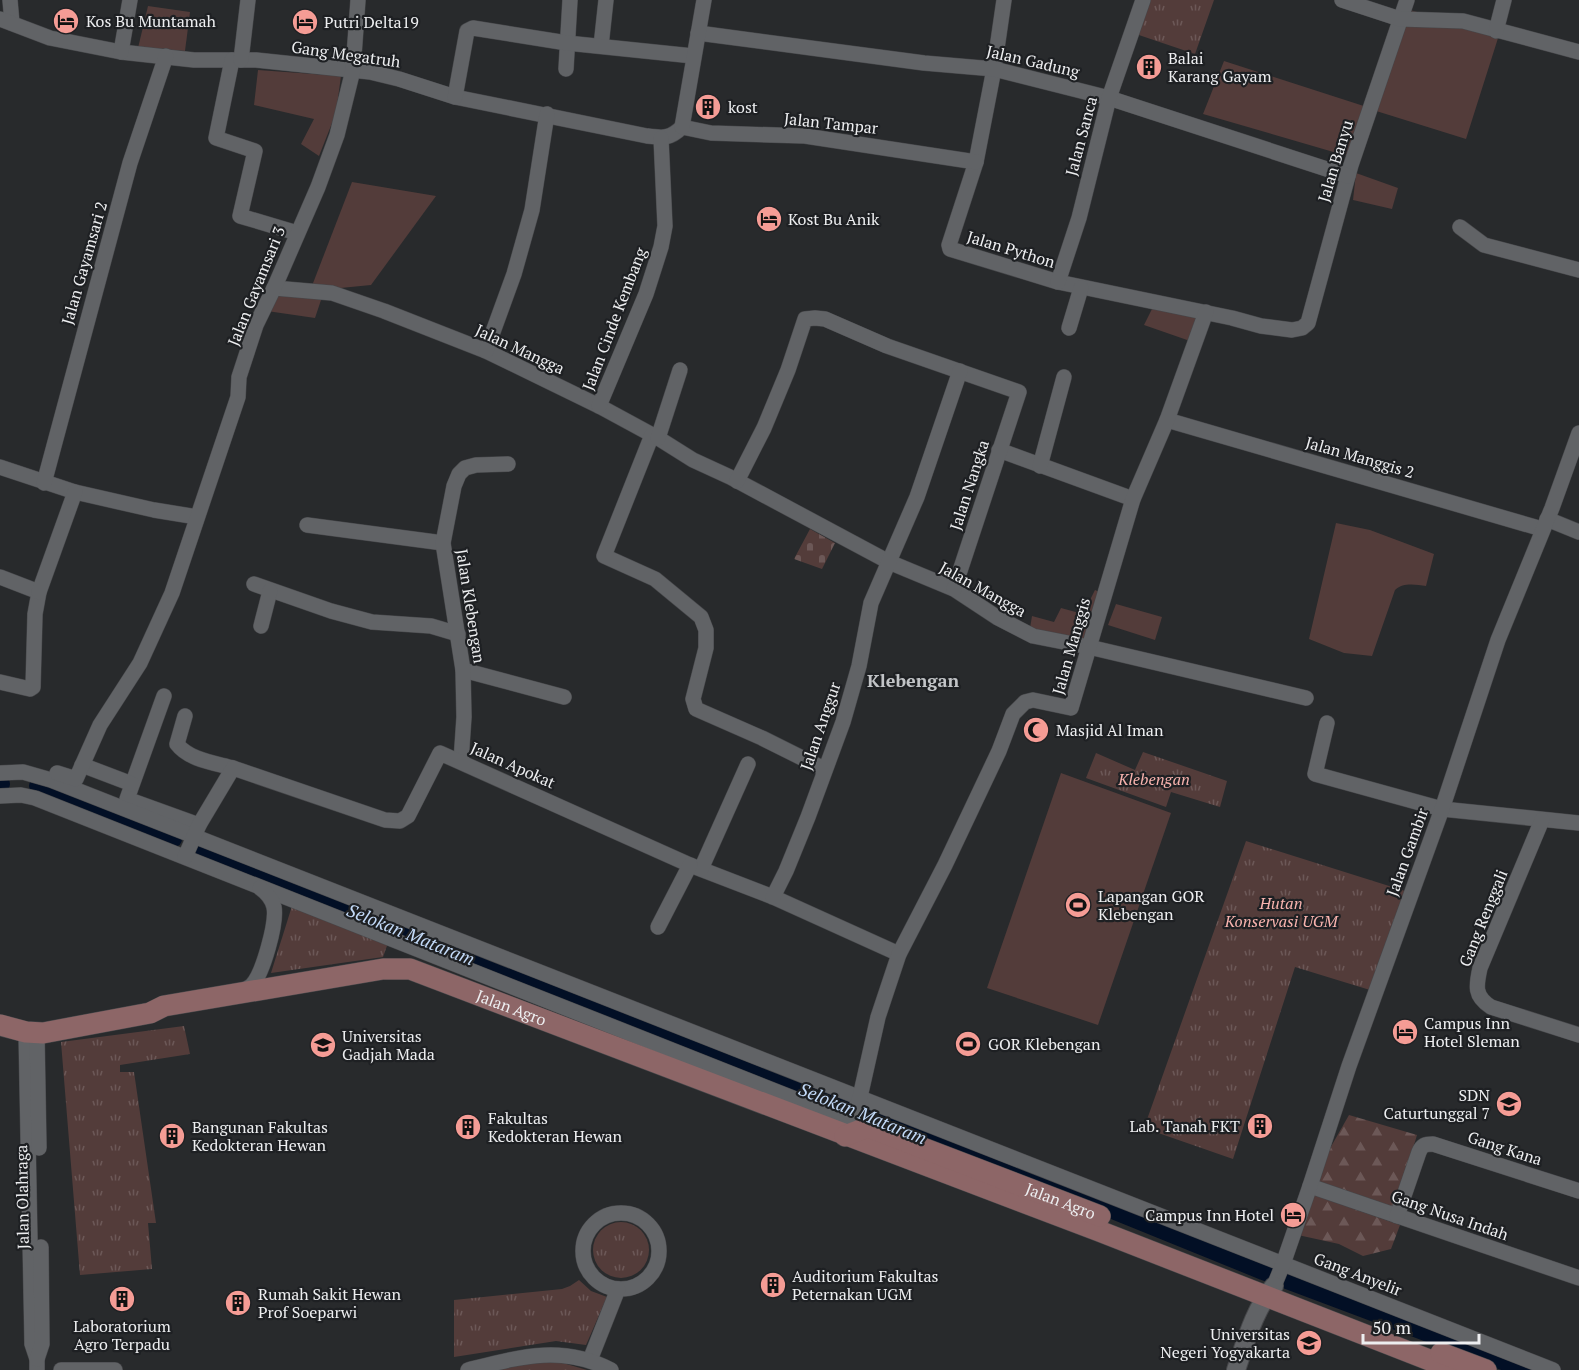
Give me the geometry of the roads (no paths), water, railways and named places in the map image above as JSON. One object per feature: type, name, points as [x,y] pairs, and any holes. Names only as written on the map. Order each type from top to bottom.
[{"type":"main road","name":"Jalan Agro","points":[[0,1025],[32,1029],[150,1013],[164,1006],[237,993],[383,969],[410,969],[850,1125],[868,1127],[1122,1224],[1276,1279]]},
{"type":"main road","name":"Jalan Agro","points":[[0,1011],[32,1029]]},
{"type":"main road","points":[[1276,1279],[1455,1370]]},
{"type":"main road","points":[[1276,1279],[1415,1344],[1485,1370]]},
{"type":"street","points":[[6,21],[10,0]]},
{"type":"street","points":[[121,52],[130,0]]},
{"type":"street","points":[[248,0],[237,60],[216,138],[255,151],[240,216],[297,233]]},
{"type":"street","name":"Jalan Gayamsari 3","points":[[82,765],[100,725],[144,655],[172,593],[238,397],[239,377],[253,333],[318,187],[337,135],[353,70],[358,0]]},
{"type":"street","points":[[566,69],[570,0]]},
{"type":"street","points":[[602,46],[606,0]]},
{"type":"street","points":[[661,138],[674,135],[682,127],[704,0]]},
{"type":"street","name":"Jalan Python","points":[[1004,0],[994,69],[976,162],[949,245],[950,249],[1081,288],[1206,312]]},
{"type":"street","name":"Jalan Sanca","points":[[1058,282],[1079,218],[1109,98],[1143,0]]},
{"type":"street","points":[[1342,0],[1400,19],[1462,21],[1579,52]]},
{"type":"street","name":"Jalan Banyu","points":[[1206,312],[1261,326],[1292,330],[1302,328],[1308,323],[1348,176],[1407,0]]},
{"type":"street","points":[[1496,31],[1504,0]]},
{"type":"street","name":"Gang Megatruh","points":[[6,21],[50,38],[121,52],[194,60],[237,60],[353,70],[399,79],[455,97],[661,138]]},
{"type":"street","points":[[455,97],[467,32],[473,28],[567,43],[693,56]]},
{"type":"street","name":"Jalan Gadung","points":[[698,33],[924,63],[994,69],[1109,98],[1348,176]]},
{"type":"street","name":"Jalan Gayamsari 2","points":[[44,483],[130,163],[166,56]]},
{"type":"street","points":[[486,351],[514,274],[532,210],[547,114]]},
{"type":"street","name":"Jalan Tampar","points":[[682,127],[711,132],[814,137],[976,162]]},
{"type":"street","name":"Jalan Cinde Kembang","points":[[599,406],[646,294],[661,248],[664,226],[661,138]]},
{"type":"street","points":[[1460,227],[1484,245],[1579,270]]},
{"type":"street","name":"Jalan Mangga","points":[[274,288],[332,293],[486,351],[599,406],[655,436],[693,460],[889,562],[954,589],[998,618],[1033,636],[1089,646],[1306,698]]},
{"type":"street","points":[[1069,328],[1081,288]]},
{"type":"street","name":"Jalan Manggis","points":[[850,1125],[859,1099],[878,1017],[900,954],[999,751],[1013,714],[1025,702],[1033,700],[1071,708],[1133,499],[1167,420],[1206,312]]},
{"type":"street","points":[[737,481],[764,429],[788,370],[805,319],[825,319],[887,346],[960,371]]},
{"type":"street","points":[[681,370],[604,556],[655,579],[701,617],[706,630],[706,648],[693,699],[696,710],[762,738],[824,769]]},
{"type":"street","name":"Jalan Nangka","points":[[954,589],[1019,392],[960,371]]},
{"type":"street","name":"Jalan Anggur","points":[[773,897],[786,872],[808,817],[843,722],[856,677],[871,603],[917,497],[960,371]]},
{"type":"street","points":[[1040,466],[1064,377]]},
{"type":"street","name":"Jalan Manggis 2","points":[[1167,420],[1579,532]]},
{"type":"street","name":"Jalan Gambir","points":[[1276,1279],[1310,1186],[1349,1066],[1442,810],[1501,633],[1579,433]]},
{"type":"street","points":[[999,450],[1133,499]]},
{"type":"street","name":"Jalan Klebengan","points":[[462,761],[464,717],[462,670],[443,543],[454,486],[459,474],[465,468],[476,465],[508,464]]},
{"type":"street","points":[[0,467],[75,492],[197,517]]},
{"type":"street","points":[[0,682],[30,689],[33,687],[38,597],[75,492]]},
{"type":"street","points":[[307,525],[443,543]]},
{"type":"street","points":[[0,577],[38,597]]},
{"type":"street","points":[[254,584],[372,622],[431,626],[458,634]]},
{"type":"street","points":[[261,626],[270,591]]},
{"type":"street","points":[[462,670],[564,697]]},
{"type":"street","points":[[164,696],[127,799],[266,892],[272,902],[274,922],[259,975],[253,984],[237,993]]},
{"type":"street","points":[[185,716],[177,744],[182,750],[233,768],[192,841]]},
{"type":"street","points":[[1327,723],[1315,774],[1442,810],[1579,823]]},
{"type":"street","name":"Jalan Apokat","points":[[233,768],[392,822],[400,821],[408,816],[440,753],[695,867],[773,897],[900,954]]},
{"type":"street","points":[[658,927],[695,867],[748,764]]},
{"type":"street","points":[[51,780],[54,772],[76,779],[82,765],[132,784]]},
{"type":"street","points":[[0,773],[23,772],[51,780],[192,841]]},
{"type":"street","points":[[0,796],[21,795],[35,798],[192,841]]},
{"type":"street","name":"Gang Renggali","points":[[1542,820],[1480,968],[1477,982],[1478,994],[1491,1008],[1579,1035]]},
{"type":"street","name":"Gang Anyelir","points":[[192,841],[859,1099],[1276,1279],[1553,1370]]},
{"type":"street","points":[[256,886],[850,1125]]},
{"type":"street","name":"Jalan Olahraga","points":[[32,1029],[42,1344],[37,1364]]},
{"type":"street","name":"Gang Kana","points":[[1398,1216],[1419,1152],[1427,1144],[1579,1191]]},
{"type":"street","name":"Gang Nusa Indah","points":[[1310,1186],[1579,1278]]},
{"type":"street","points":[[615,1213],[627,1213],[643,1220],[652,1229],[659,1245],[659,1257],[648,1278],[637,1286],[618,1289],[599,1282],[589,1273],[582,1247],[586,1235],[603,1217],[615,1213]]},
{"type":"street","points":[[1236,1370],[1252,1325],[1276,1279]]},
{"type":"street","points":[[590,1360],[618,1289]]},
{"type":"street","points":[[468,1370],[532,1355],[556,1354],[590,1360],[612,1370]]},
{"type":"street","points":[[61,1370],[115,1370]]},
{"type":"waterway","name":"Selokan Mataram","points":[[37,786],[174,839]]},
{"type":"waterway","name":"Selokan Mataram","points":[[203,851],[873,1114],[1263,1272],[1524,1370]]},
{"type":"place","name":"Kos Bu Muntamah","points":[[66,21]]},
{"type":"place","name":"Putri Delta19","points":[[305,22]]},
{"type":"place","name":"Balai Karang Gayam","points":[[1149,67]]},
{"type":"place","name":"kost","points":[[708,107]]},
{"type":"place","name":"Kost Bu Anik","points":[[769,219]]},
{"type":"place","name":"Masjid Al Iman","points":[[1036,730]]},
{"type":"place","name":"Lapangan GOR Klebengan","points":[[1078,905]]},
{"type":"place","name":"Campus Inn Hotel Sleman","points":[[1405,1032]]},
{"type":"place","name":"GOR Klebengan","points":[[968,1044]]},
{"type":"place","name":"Universitas Gadjah Mada","points":[[323,1045]]},
{"type":"place","name":"SDN Caturtunggal 7","points":[[1509,1104]]},
{"type":"place","name":"Lab. Tanah FKT","points":[[1260,1126]]},
{"type":"place","name":"Fakultas Kedokteran Hewan","points":[[468,1127]]},
{"type":"place","name":"Bangunan Fakultas Kedokteran Hewan","points":[[172,1136]]},
{"type":"place","name":"Campus Inn Hotel","points":[[1293,1215]]},
{"type":"place","name":"Auditorium Fakultas Peternakan UGM","points":[[773,1285]]},
{"type":"place","name":"Laboratorium Agro Terpadu","points":[[122,1299]]},
{"type":"place","name":"Rumah Sakit Hewan Prof Soeparwi","points":[[238,1303]]},
{"type":"place","name":"Universitas Negeri Yogyakarta","points":[[1309,1343]]},
{"type":"district","name":"Klebengan","points":[[913,680]]},
{"type":"park label","name":"Hutan Konservasi UGM","points":[[1281,912]]}]
